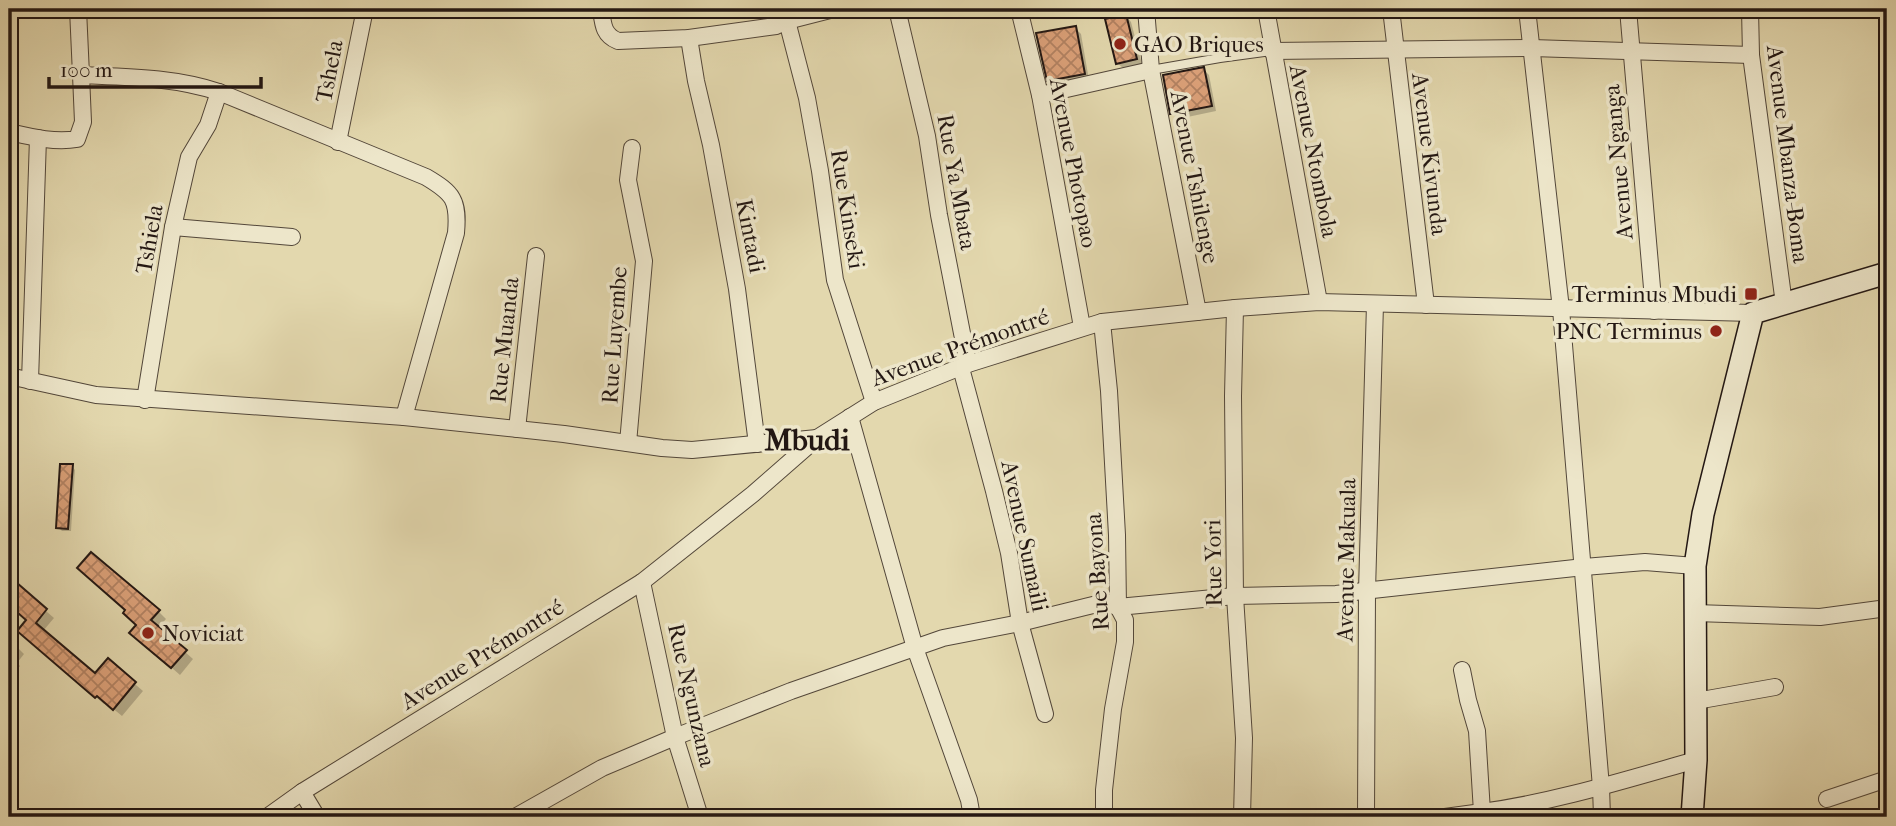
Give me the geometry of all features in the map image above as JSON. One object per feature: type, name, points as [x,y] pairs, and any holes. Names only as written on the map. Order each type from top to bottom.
[{"type":"street","points":[[9,132],[38,138],[68,141],[77,139],[83,122],[78,9]]},
{"type":"street","name":"Tshela","points":[[338,142],[365,9]]},
{"type":"street","points":[[601,9],[604,30],[618,41],[689,38],[776,26],[834,9]]},
{"type":"street","name":"Rue Ya Mbata","points":[[897,9],[927,136],[965,366]]},
{"type":"street","name":"Avenue Photopao","points":[[1019,9],[1040,95],[1082,327]]},
{"type":"street","name":"Avenue Tshilenge","points":[[1146,9],[1151,70],[1198,312]]},
{"type":"street","name":"Avenue Ntombola","points":[[1266,9],[1320,302]]},
{"type":"street","name":"Avenue Kivunda","points":[[1391,9],[1426,305]]},
{"type":"street","points":[[1527,9],[1561,309],[1584,567],[1602,817]]},
{"type":"street","name":"Avenue Nganga","points":[[1628,9],[1654,311]]},
{"type":"street","name":"Avenue Mbanza-Boma","points":[[1750,9],[1751,55],[1784,304]]},
{"type":"street","name":"Rue Kinseki","points":[[787,21],[807,98],[835,280],[874,402]]},
{"type":"street","name":"Kintadi","points":[[689,38],[737,289],[757,444]]},
{"type":"street","points":[[1272,51],[1532,48],[1751,55]]},
{"type":"street","points":[[1040,95],[1151,70]]},
{"type":"street","points":[[81,75],[171,80],[199,85],[426,177],[440,185],[452,197],[458,213],[456,233],[404,418]]},
{"type":"street","name":"Tshiela","points":[[145,400],[173,227],[189,157],[208,125],[219,92]]},
{"type":"street","points":[[30,381],[38,138]]},
{"type":"street","name":"Rue Luyembe","points":[[628,443],[644,261],[628,180],[632,148]]},
{"type":"street","points":[[173,227],[292,237]]},
{"type":"street","name":"Rue Muanda","points":[[517,429],[536,256]]},
{"type":"street","points":[[1692,817],[1696,760],[1695,566],[1703,514],[1753,313],[1887,273]]},
{"type":"street","name":"Avenue Prémontré","points":[[267,817],[302,792],[642,582],[753,494],[817,438],[874,402],[965,366],[1102,322],[1320,302],[1753,313]]},
{"type":"street","name":"Avenue Makuala","points":[[1366,817],[1367,591],[1375,304]]},
{"type":"street","name":"Rue Yori","points":[[1235,309],[1235,596],[1244,738],[1242,817]]},
{"type":"street","name":"Rue Bayona","points":[[1102,322],[1109,391],[1118,607],[1125,620],[1125,642],[1113,709],[1104,790],[1104,817]]},
{"type":"street","name":"Avenue Sumaili","points":[[965,366],[1009,553],[1020,623],[1045,714]]},
{"type":"street","points":[[9,376],[96,395],[404,418],[517,429],[662,449],[692,450],[817,438]]},
{"type":"street","points":[[850,417],[915,649],[969,800],[972,817]]},
{"type":"street","points":[[514,817],[602,768],[791,691],[943,638],[1097,604],[1105,603],[1118,607],[1235,596],[1336,594],[1645,562],[1695,566]]},
{"type":"street","name":"Rue Ngunzana","points":[[642,582],[675,737],[700,817]]},
{"type":"street","points":[[1695,613],[1820,617],[1887,608]]},
{"type":"street","points":[[1462,670],[1477,731],[1482,815]]},
{"type":"street","points":[[1696,701],[1774,687]]},
{"type":"street","points":[[1445,817],[1482,815],[1601,787],[1696,760]]},
{"type":"street","points":[[1826,799],[1887,779]]},
{"type":"street","points":[[302,792],[317,817]]},
{"type":"lane","points":[[1151,70],[1272,51]]},
{"type":"building","points":[[1126,14],[1137,59],[1116,64],[1105,19]]},
{"type":"building","points":[[1076,26],[1085,74],[1047,81],[1036,33]]},
{"type":"building","points":[[1204,67],[1212,106],[1170,114],[1163,75]]},
{"type":"building","points":[[60,464],[73,464],[68,529],[56,528]]},
{"type":"building","points":[[91,552],[160,610],[151,620],[187,650],[171,668],[129,633],[136,625],[123,613],[125,610],[77,568]]},
{"type":"building","points":[[9,576],[47,609],[36,623],[95,673],[108,658],[136,682],[113,710],[97,696],[95,698],[17,631],[26,620],[9,605]]},
{"type":"place","name":"GAO Briques","points":[[1120,44]]},
{"type":"place","name":"Terminus Mbudi","points":[[1751,294]]},
{"type":"place","name":"PNC Terminus","points":[[1716,331]]},
{"type":"place","name":"Noviciat","points":[[148,633]]},
{"type":"district","name":"Mbudi","points":[[807,440]]}]
